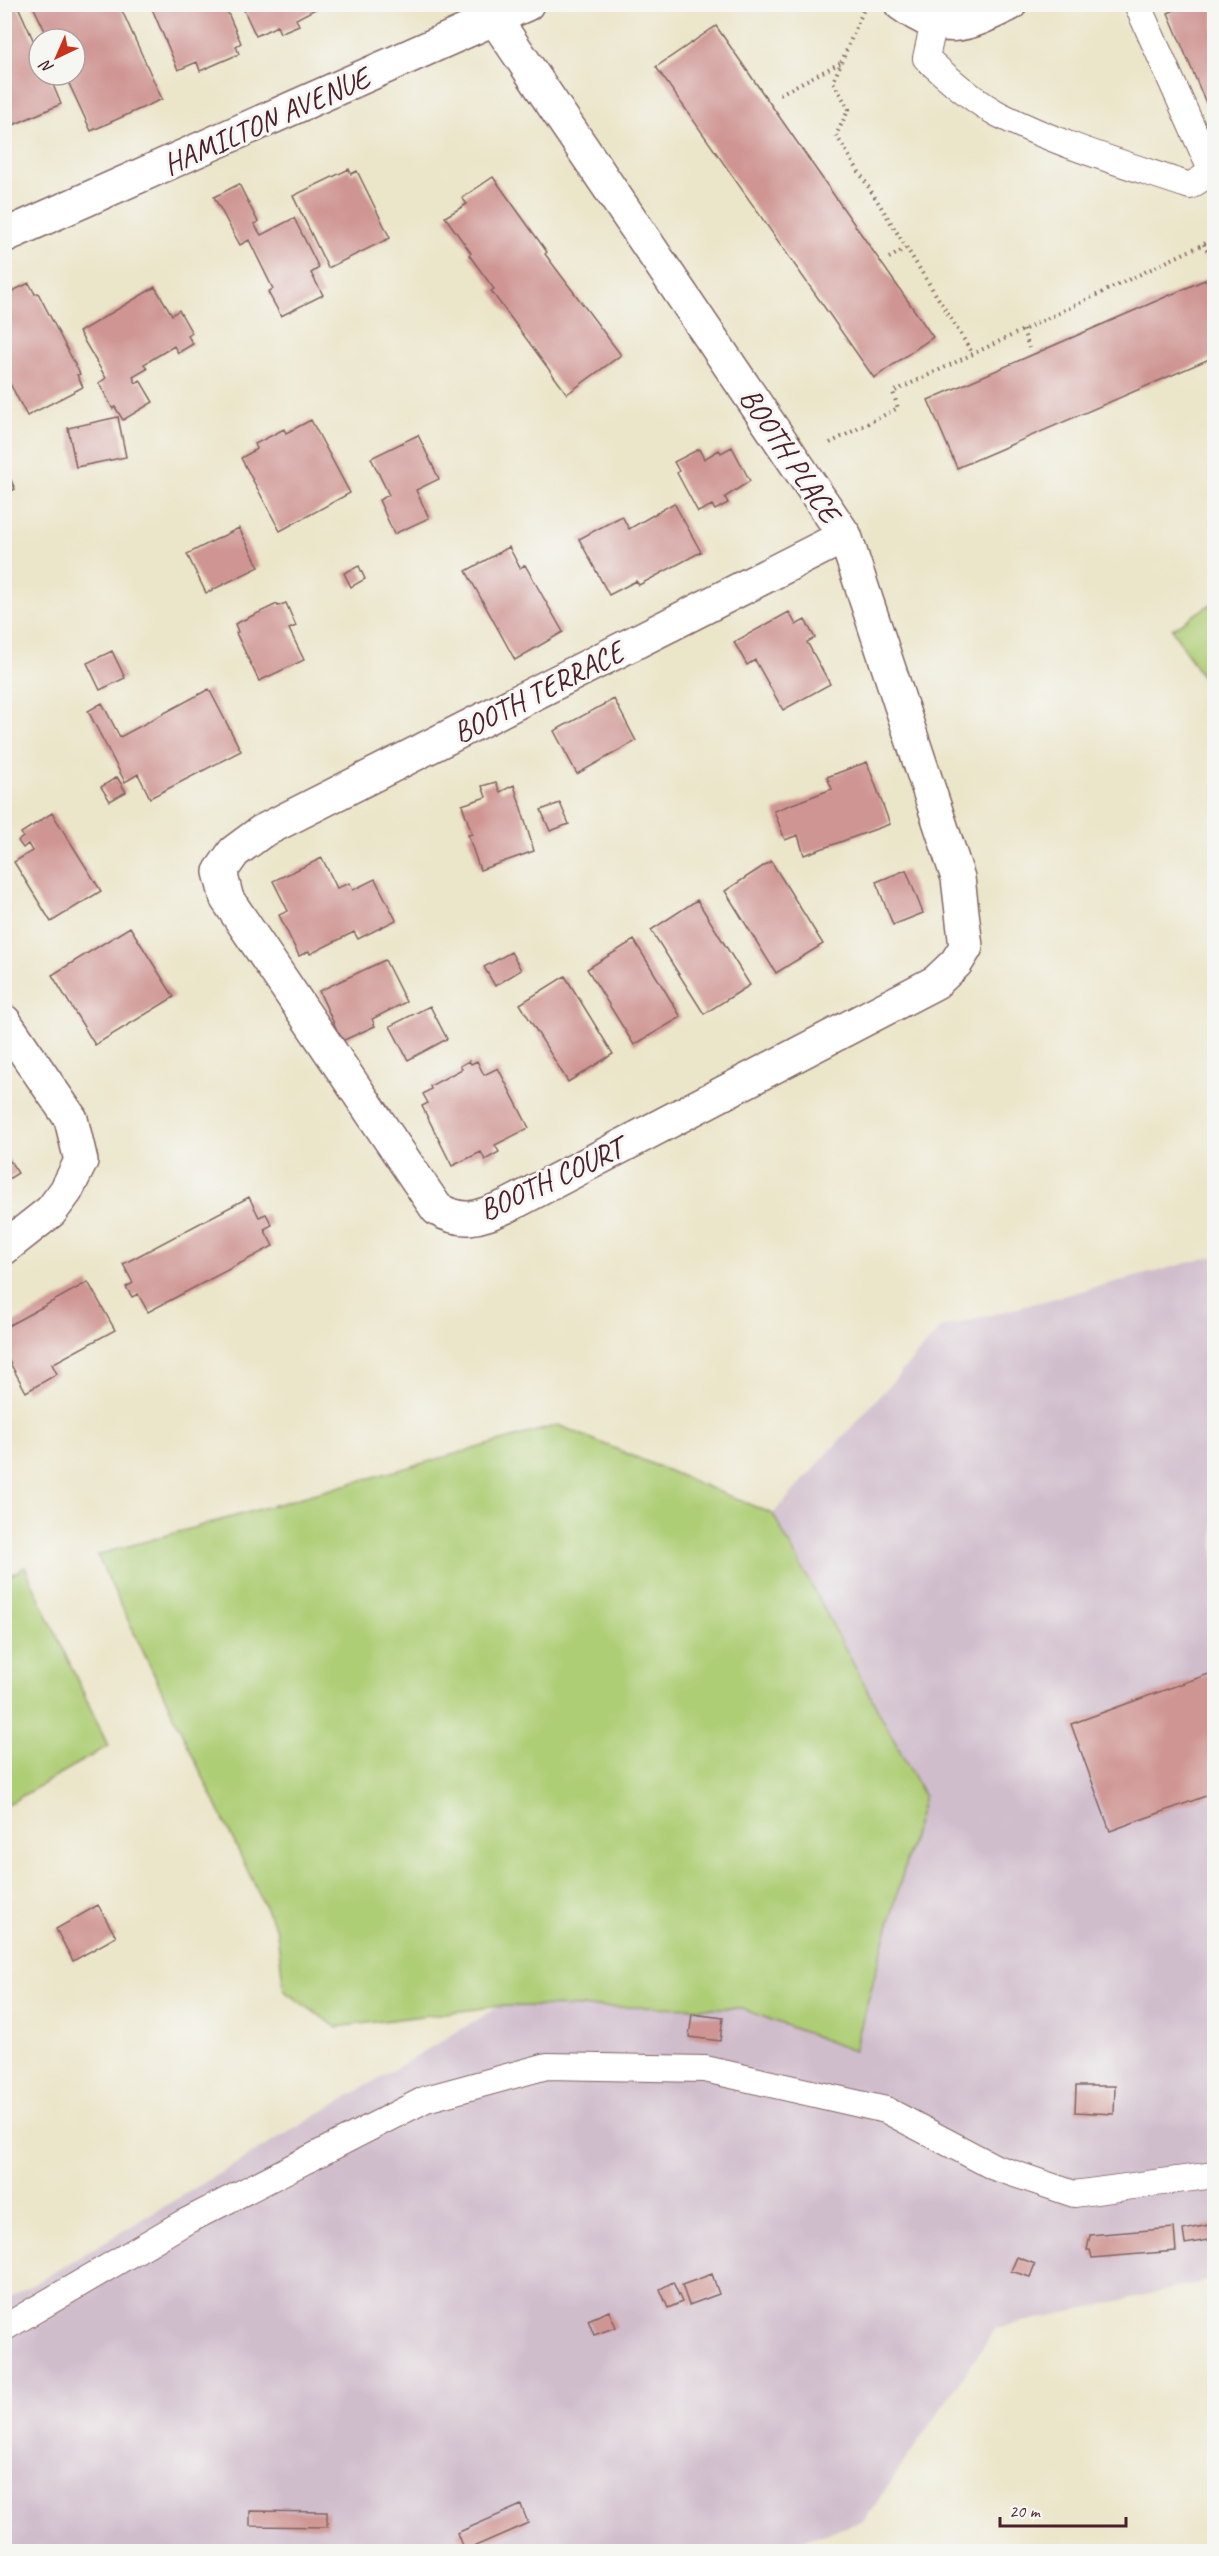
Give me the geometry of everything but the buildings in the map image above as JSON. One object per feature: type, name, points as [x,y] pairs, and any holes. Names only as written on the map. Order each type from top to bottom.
[{"type":"street","name":"HAMILTON AVENUE","points":[[4,236],[527,4]]},
{"type":"street","points":[[901,4],[918,17],[947,25],[972,23],[1010,4]]},
{"type":"street","name":"BOOTH PLACE","points":[[495,19],[845,536],[958,878],[966,947]]},
{"type":"street","name":"BOOTH TERRACE","points":[[234,852],[261,831],[845,536]]},
{"type":"street","name":"BOOTH COURT","points":[[234,852],[220,872],[227,899],[437,1209],[452,1217],[477,1219],[507,1206],[903,1001],[936,982],[956,963],[966,947]]},
{"type":"street","points":[[4,1021],[70,1119],[81,1161],[66,1191],[51,1211],[4,1248]]},
{"type":"lane","points":[[934,22],[926,58],[957,87],[997,113],[1070,146],[1190,186],[1212,172],[1137,4]]},
{"type":"lane","points":[[4,2328],[183,2223],[426,2099],[548,2066],[705,2069],[886,2110],[994,2167],[1074,2194],[1215,2175]]},
{"type":"path","points":[[866,4],[833,82],[849,109],[836,135],[973,354]]},
{"type":"path","points":[[780,94],[841,62]]},
{"type":"path","points":[[794,461],[898,408],[893,392],[1215,238]]},
{"type":"path","points":[[1204,244],[1214,265]]},
{"type":"path","points":[[889,258],[906,248]]},
{"type":"path","points":[[1023,330],[1029,348]]},
{"type":"shaded area","points":[[1214,1256],[1214,2280],[996,2328],[864,2521],[766,2552],[5,2551],[4,2302],[500,2006],[740,2008],[854,2051],[924,1796],[773,1514],[941,1328]]},
{"type":"green space","points":[[1214,602],[1214,696],[1172,629]]},
{"type":"green space","points":[[558,1425],[773,1514],[924,1796],[854,2051],[740,2008],[500,2006],[336,2027],[284,1991],[277,1932],[97,1555]]},
{"type":"green space","points":[[25,1567],[108,1746],[5,1806],[5,1578]]}]
